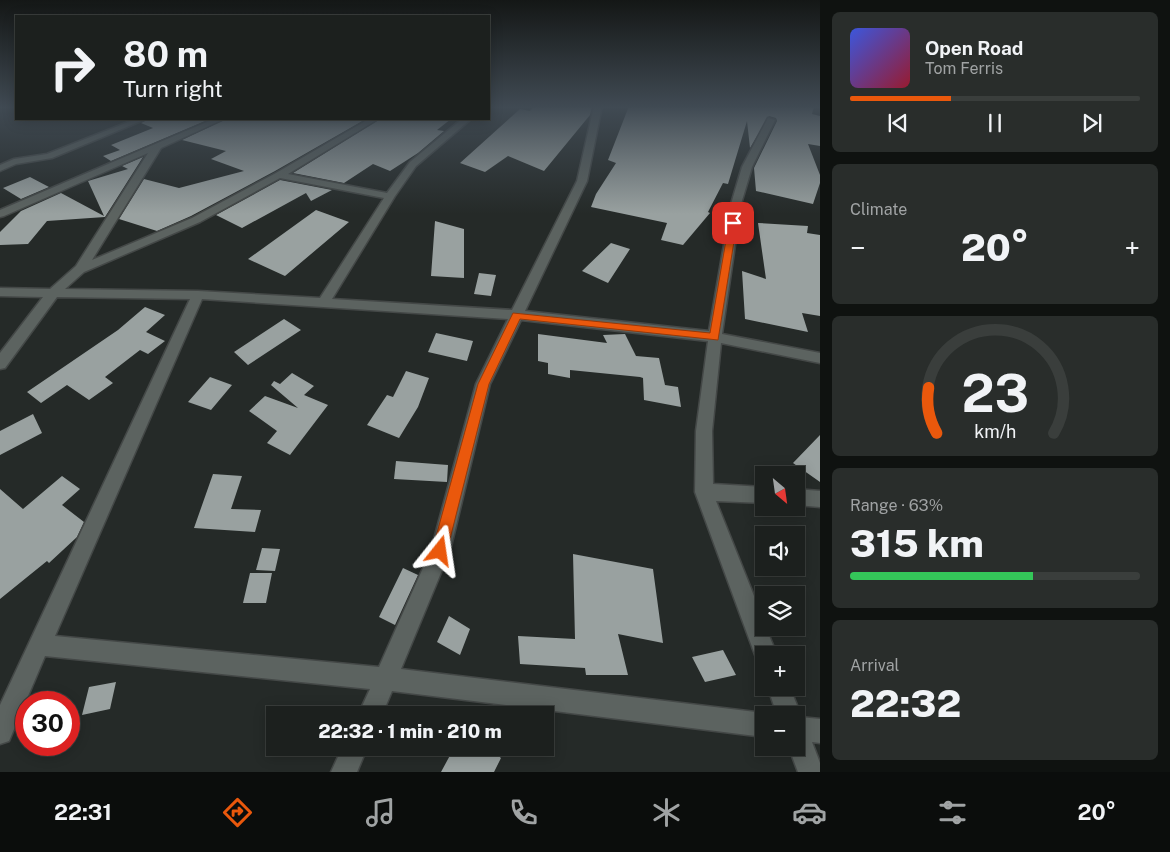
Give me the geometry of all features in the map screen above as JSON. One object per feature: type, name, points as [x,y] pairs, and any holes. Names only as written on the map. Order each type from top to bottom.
[{"type":"street","points":[[0,168],[14,162],[48,156],[83,142]]},
{"type":"street","points":[[0,214],[165,142]]},
{"type":"street","points":[[0,364],[53,293],[80,270],[196,220],[335,142]]},
{"type":"street","points":[[322,303],[390,196],[413,164],[439,142]]},
{"type":"street","points":[[374,706],[440,551],[483,384],[582,180],[590,142]]},
{"type":"street","points":[[760,142],[747,167],[736,204],[715,337],[704,431],[704,492],[763,646]]},
{"type":"street","points":[[80,270],[158,145]]},
{"type":"street","points":[[279,175],[390,196]]},
{"type":"street","points":[[0,292],[198,295],[517,315],[715,337],[820,358]]},
{"type":"street","points":[[0,732],[198,295]]},
{"type":"street","points":[[704,492],[755,495]]},
{"type":"street","points":[[805,498],[820,499]]},
{"type":"street","points":[[40,645],[386,679],[755,724]]},
{"type":"street","points":[[805,731],[820,730]]},
{"type":"street","points":[[344,772],[352,756]]},
{"type":"street","points":[[805,756],[811,772]]},
{"type":"building","points":[[118,142],[156,142],[111,161],[103,156],[120,150],[111,145]]},
{"type":"building","points":[[190,142],[326,142],[191,216],[157,231],[119,219],[144,179],[179,188],[244,171],[211,159],[226,151]]},
{"type":"building","points":[[343,142],[431,142],[390,171],[373,164],[344,183],[293,173]]},
{"type":"building","points":[[483,142],[568,142],[544,171],[508,156],[485,172],[460,163]]},
{"type":"building","points":[[615,142],[741,142],[728,184],[723,183],[708,212],[710,213],[683,245],[661,240],[667,223],[591,207],[596,194],[616,163],[608,160]]},
{"type":"building","points":[[767,142],[820,142],[820,146],[808,144],[820,175],[820,183],[813,204],[756,191],[754,168]]},
{"type":"building","points":[[143,157],[105,217],[47,221],[28,244],[0,245],[0,232],[21,211],[61,193],[104,216],[88,181],[128,169],[122,166]]},
{"type":"building","points":[[30,177],[49,187],[21,199],[3,188]]},
{"type":"building","points":[[280,180],[332,190],[311,201],[306,193],[242,228],[216,215]]},
{"type":"building","points":[[316,210],[349,222],[285,276],[248,259]]},
{"type":"building","points":[[435,221],[464,229],[464,278],[431,276]]},
{"type":"building","points":[[758,223],[808,226],[807,233],[820,235],[820,316],[802,313],[808,332],[745,319],[742,271],[766,279]]},
{"type":"building","points":[[611,243],[630,249],[608,283],[582,271]]},
{"type":"building","points":[[479,273],[496,275],[491,296],[474,294]]},
{"type":"building","points":[[145,307],[165,315],[146,332],[165,341],[148,354],[140,350],[105,377],[113,383],[89,400],[67,385],[41,403],[27,392],[118,330]]},
{"type":"building","points":[[284,319],[301,330],[248,365],[234,352]]},
{"type":"building","points":[[436,333],[473,341],[467,361],[428,352]]},
{"type":"building","points":[[538,334],[607,343],[603,335],[625,334],[636,356],[659,358],[665,385],[678,387],[681,407],[644,400],[643,378],[640,377],[570,370],[570,378],[548,374],[548,363],[538,361]]},
{"type":"building","points":[[406,371],[429,378],[418,407],[399,438],[367,425],[387,395],[393,397]]},
{"type":"building","points":[[292,373],[314,386],[304,395],[328,405],[290,455],[267,443],[277,431],[249,411],[265,396],[298,408],[271,385],[274,381],[280,384]]},
{"type":"building","points":[[210,377],[232,385],[211,410],[188,402]]},
{"type":"building","points":[[33,414],[42,433],[0,455],[0,431]]},
{"type":"building","points":[[820,435],[820,482],[805,471],[805,466],[797,466],[793,463]]},
{"type":"building","points":[[396,461],[448,465],[447,482],[394,479]]},
{"type":"building","points":[[213,474],[242,476],[231,509],[261,510],[255,532],[194,528]]},
{"type":"building","points":[[62,476],[80,489],[62,505],[84,522],[77,537],[49,563],[47,561],[0,599],[0,489],[23,509]]},
{"type":"building","points":[[262,548],[280,549],[275,571],[256,570]]},
{"type":"building","points":[[573,554],[653,569],[663,643],[618,634],[628,675],[586,675],[585,668],[520,664],[518,636],[575,639]]},
{"type":"building","points":[[403,568],[418,575],[395,625],[379,617]]},
{"type":"building","points":[[250,573],[272,573],[266,603],[243,603]]},
{"type":"building","points":[[449,616],[470,629],[460,655],[437,642]]},
{"type":"building","points":[[723,650],[736,675],[705,682],[692,657]]},
{"type":"building","points":[[116,682],[110,709],[82,715],[89,687]]},
{"type":"building","points":[[450,756],[499,756],[501,758],[494,772],[441,772]]},
{"type":"route","points":[[440,551],[483,384],[517,315],[715,337],[733,223]]}]
